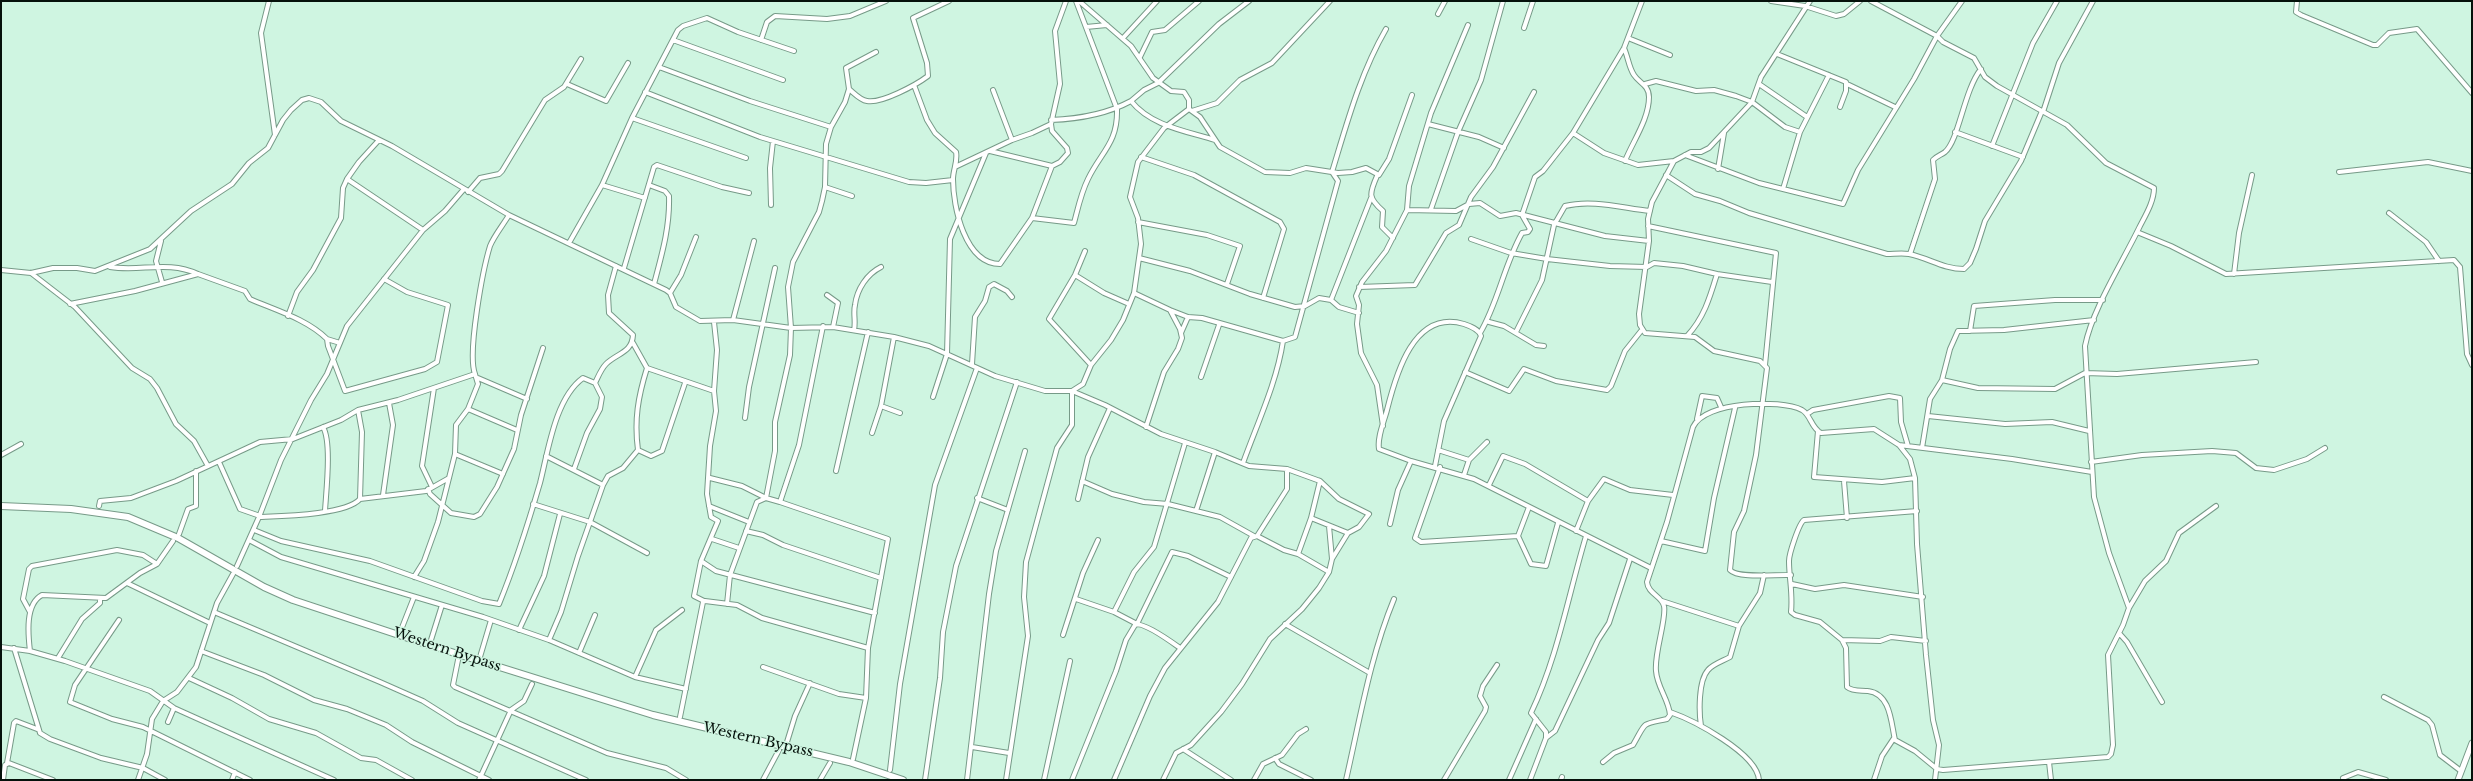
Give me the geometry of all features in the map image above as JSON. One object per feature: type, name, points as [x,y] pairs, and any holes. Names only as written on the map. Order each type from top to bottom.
[{"type":"main road","name":"Western Bypass","points":[[1,506],[71,509],[128,517],[178,538],[264,587],[293,600],[460,655],[653,715],[849,762],[903,780]]},
{"type":"street","points":[[270,1],[261,34],[275,135]]},
{"type":"street","points":[[760,40],[767,22],[775,16],[827,19],[850,16],[886,1]]},
{"type":"street","points":[[849,88],[864,101],[873,102],[914,84],[929,73],[913,18],[949,1]]},
{"type":"street","points":[[990,150],[1052,166],[1060,162],[1068,153],[1067,148],[1052,131],[1051,122],[1060,84],[1055,30],[1066,1]]},
{"type":"street","points":[[1078,1],[1123,38],[1140,56],[1153,78],[1158,83],[1177,93],[1184,92],[1189,100],[1191,110],[1200,117],[1215,140],[1225,150],[1265,172],[1290,173],[1306,168],[1332,172],[1352,172],[1366,168],[1377,176]]},
{"type":"street","points":[[1032,218],[1074,223],[1083,190],[1089,177],[1106,154],[1117,124],[1117,108],[1086,27],[1078,1]]},
{"type":"street","points":[[1123,38],[1157,1]]},
{"type":"street","points":[[1140,56],[1152,32],[1165,30],[1199,1]]},
{"type":"street","points":[[955,167],[1012,140],[1032,134],[1051,122],[1075,119],[1117,108],[1131,101],[1144,90],[1158,83],[1219,24],[1249,1]]},
{"type":"street","points":[[1072,391],[1083,384],[1091,365],[1123,320],[1134,293],[1141,244],[1138,222],[1130,197],[1135,171],[1141,157],[1153,140],[1167,126],[1191,110],[1217,103],[1240,80],[1272,63],[1330,1]]},
{"type":"street","points":[[1438,14],[1445,1]]},
{"type":"street","points":[[1431,209],[1458,132],[1481,80],[1503,1]]},
{"type":"street","points":[[1524,28],[1533,1]]},
{"type":"street","points":[[1518,536],[1421,542],[1414,538],[1438,467],[1438,450],[1444,421],[1480,340],[1480,333],[1487,322],[1511,253],[1522,233],[1528,232],[1530,229],[1522,215],[1535,177],[1543,171],[1573,133],[1624,48],[1642,1]]},
{"type":"street","points":[[1771,1],[1808,7],[1840,16],[1860,1]]},
{"type":"street","points":[[1573,133],[1604,153],[1638,165],[1674,161],[1691,152],[1701,152],[1709,148],[1752,102],[1761,77],[1808,7],[1810,1]]},
{"type":"street","points":[[1871,1],[1937,36],[1943,42],[1974,58],[1985,77],[2012,95],[2067,125],[2106,163],[2154,188],[2154,195],[2087,334],[2085,346],[2094,497],[2128,608]]},
{"type":"street","points":[[1684,156],[1718,169],[1782,189],[1843,204],[1858,170],[1914,79],[1937,36],[1962,1]]},
{"type":"street","points":[[1992,146],[2033,44],[2057,1]]},
{"type":"street","points":[[1666,175],[1695,194],[1720,201],[1749,213],[1887,254],[1910,254],[1937,265],[1952,269],[1964,269],[1976,249],[1985,221],[2023,157],[2043,112],[2059,63],[2093,1]]},
{"type":"street","points":[[2297,1],[2296,12],[2301,15],[2373,45],[2377,45],[2388,33],[2417,29],[2434,46],[2472,93]]},
{"type":"street","points":[[569,243],[602,185],[645,92],[676,33],[682,26],[705,18],[760,40],[794,51]]},
{"type":"street","points":[[1086,27],[1107,25]]},
{"type":"street","points":[[1383,427],[1377,385],[1361,353],[1357,324],[1359,313],[1356,296],[1359,286],[1386,251],[1407,210],[1409,186],[1428,124],[1468,26]]},
{"type":"street","points":[[1332,172],[1352,106],[1376,46],[1386,29]]},
{"type":"street","points":[[1628,38],[1670,55]]},
{"type":"street","points":[[673,40],[783,80]]},
{"type":"street","points":[[1624,48],[1632,73],[1644,84],[1649,96],[1644,120],[1625,161]]},
{"type":"street","points":[[766,498],[775,451],[775,422],[790,355],[791,328],[788,287],[793,262],[819,212],[825,188],[825,156],[831,127],[849,88],[846,68],[876,52]]},
{"type":"street","points":[[1777,54],[1829,75],[1896,107]]},
{"type":"street","points":[[237,566],[254,530],[279,464],[334,359],[347,326],[423,230],[480,178],[499,174],[502,171],[545,100],[567,84],[581,59]]},
{"type":"street","points":[[567,84],[606,101],[628,63]]},
{"type":"street","points":[[659,66],[750,102],[831,127]]},
{"type":"street","points":[[1910,254],[1935,179],[1933,160],[1946,152],[1955,132],[1965,99],[1974,78],[1981,70]]},
{"type":"street","points":[[1782,189],[1800,132],[1829,75]]},
{"type":"street","points":[[1644,84],[1656,81],[1696,91],[1714,90],[1752,102],[1785,128],[1800,132]]},
{"type":"street","points":[[914,84],[927,120],[935,133],[956,152],[953,180],[959,218],[970,247],[990,262],[1000,264],[1032,218],[1052,166]]},
{"type":"street","points":[[1759,84],[1807,117]]},
{"type":"street","points":[[1840,107],[1847,84]]},
{"type":"street","points":[[993,90],[1012,140]]},
{"type":"street","points":[[645,92],[773,141],[909,182],[926,183],[953,180]]},
{"type":"street","points":[[1359,286],[1415,285],[1444,237],[1459,225],[1467,206],[1504,148],[1534,92]]},
{"type":"street","points":[[1331,300],[1371,198],[1377,176],[1389,159],[1412,95]]},
{"type":"street","points":[[1,270],[31,273],[53,268],[83,268],[95,271],[109,267],[144,252],[161,241],[191,211],[232,184],[249,163],[266,150],[291,110],[302,100],[309,98],[321,102],[341,121],[379,140],[509,215],[616,266],[624,268],[670,293],[674,304],[681,311],[700,321],[714,322],[733,320],[791,328],[823,326],[833,327],[894,337],[929,346],[972,364],[976,368],[1045,391],[1072,391],[1110,408],[1146,427],[1185,443],[1215,452],[1254,467],[1287,469],[1320,481],[1339,499],[1369,514],[1359,527],[1348,533],[1332,559]]},
{"type":"street","points":[[1131,101],[1137,108],[1167,126],[1215,140]]},
{"type":"street","points":[[632,118],[746,158]]},
{"type":"street","points":[[1428,124],[1479,137],[1504,148]]},
{"type":"street","points":[[1955,132],[2023,157]]},
{"type":"street","points":[[1718,169],[1724,133]]},
{"type":"street","points":[[288,316],[297,292],[313,270],[341,218],[343,188],[347,179],[359,162],[379,140]]},
{"type":"street","points":[[771,205],[770,168],[773,141]]},
{"type":"street","points":[[932,397],[947,354],[949,246],[954,228],[986,153]]},
{"type":"street","points":[[1141,157],[1194,175],[1280,222],[1284,229],[1264,298]]},
{"type":"street","points":[[1674,161],[1650,211],[1648,226],[1649,241],[1639,314],[1642,331],[1646,334],[1687,336],[1700,339],[1714,351],[1737,355],[1765,365]]},
{"type":"street","points":[[2339,172],[2428,162],[2472,171]]},
{"type":"street","points":[[624,268],[649,185],[652,169],[657,166],[722,187],[749,192]]},
{"type":"street","points":[[1134,293],[1188,317],[1202,318],[1220,325],[1283,341],[1295,337],[1298,332],[1305,306],[1310,277],[1338,181],[1332,172]]},
{"type":"street","points":[[2234,274],[2239,233],[2252,175]]},
{"type":"street","points":[[347,179],[423,230]]},
{"type":"street","points":[[602,185],[645,198]]},
{"type":"street","points":[[649,185],[665,191],[669,196],[670,219],[667,238],[654,284]]},
{"type":"street","points":[[825,188],[852,196]]},
{"type":"street","points":[[1371,198],[1374,204],[1383,211],[1382,227],[1393,238]]},
{"type":"street","points":[[1407,210],[1431,209],[1456,211],[1467,206],[1480,203],[1500,216],[1516,213],[1554,225],[1605,236],[1649,241]]},
{"type":"street","points":[[1516,332],[1542,280],[1554,225],[1565,206],[1575,203],[1599,203],[1650,211]]},
{"type":"street","points":[[2389,213],[2426,242],[2439,261]]},
{"type":"street","points":[[414,577],[432,540],[446,483],[449,478],[456,454],[456,425],[468,409],[478,382],[474,356],[477,312],[491,246],[509,215]]},
{"type":"street","points":[[1138,222],[1207,235],[1240,246],[1227,284]]},
{"type":"street","points":[[1648,226],[1775,252],[1765,365],[1768,370],[1764,405],[1744,510],[1734,532],[1730,563],[1732,572],[1791,576]]},
{"type":"street","points":[[2137,232],[2171,246],[2220,272],[2234,274],[2454,260],[2459,264],[2467,354],[2472,365]]},
{"type":"street","points":[[670,293],[681,275],[696,237]]},
{"type":"street","points":[[1471,239],[1511,253],[1547,259],[1610,266],[1646,267],[1654,263],[1683,266],[1718,274],[1772,282]]},
{"type":"street","points":[[161,241],[156,265],[162,282]]},
{"type":"street","points":[[733,320],[754,241]]},
{"type":"street","points":[[1085,251],[1075,275],[1049,319],[1091,365]]},
{"type":"street","points":[[1139,258],[1190,271],[1264,298],[1295,307],[1305,306],[1319,298],[1331,300],[1339,307],[1359,313]]},
{"type":"street","points":[[109,267],[129,269],[156,265],[182,268],[245,291],[250,299],[300,321],[327,339],[340,343]]},
{"type":"street","points":[[616,266],[608,295],[609,312],[633,335],[633,343],[647,368],[685,383],[714,391]]},
{"type":"street","points":[[854,330],[855,304],[858,294],[870,272],[881,267]]},
{"type":"street","points":[[745,418],[775,268]]},
{"type":"street","points":[[31,273],[70,304],[132,368],[150,379],[157,388],[176,424],[194,441],[208,466]]},
{"type":"street","points":[[70,304],[135,291],[162,282],[198,274]]},
{"type":"street","points":[[1687,336],[1699,323],[1706,310],[1718,274]]},
{"type":"street","points":[[1075,275],[1104,293],[1129,304]]},
{"type":"street","points":[[327,339],[328,346],[345,391],[425,369],[436,362],[448,305],[407,292],[384,279]]},
{"type":"street","points":[[972,364],[975,317],[985,301],[989,287],[994,284],[1000,286],[1012,297]]},
{"type":"street","points":[[827,295],[838,303],[833,327]]},
{"type":"street","points":[[1970,331],[1974,306],[2055,300],[2103,300]]},
{"type":"street","points":[[1170,310],[1181,333]]},
{"type":"street","points":[[1146,427],[1164,372],[1178,349],[1181,333],[1188,317]]},
{"type":"street","points":[[1922,448],[1930,399],[1942,380],[1950,349],[1958,332],[2004,330],[2094,320]]},
{"type":"street","points":[[714,322],[717,350],[714,391],[716,412],[710,446],[710,478],[707,494],[711,517],[718,521],[712,539],[701,561],[694,596],[704,601],[746,608],[762,618],[868,648]]},
{"type":"street","points":[[1480,333],[1463,324],[1444,322],[1416,339],[1408,349],[1393,385],[1379,449],[1411,461],[1438,467],[1490,485],[1558,523],[1651,568]]},
{"type":"street","points":[[1489,322],[1516,332],[1536,345],[1544,346]]},
{"type":"street","points":[[1200,377],[1220,325]]},
{"type":"street","points":[[780,502],[799,445],[823,326]]},
{"type":"street","points":[[1465,372],[1509,391],[1524,369],[1556,381],[1607,390],[1611,386],[1625,350],[1642,331]]},
{"type":"street","points":[[836,471],[868,332]]},
{"type":"street","points":[[872,433],[881,406],[894,337]]},
{"type":"street","points":[[1243,463],[1262,406],[1279,368],[1283,341]]},
{"type":"street","points":[[595,383],[607,364],[626,352],[633,343]]},
{"type":"street","points":[[434,388],[422,466],[430,488],[430,494],[451,513],[477,516],[489,501],[514,449],[517,430],[543,348]]},
{"type":"street","points":[[1942,380],[1978,388],[2055,389],[2086,373],[2117,374],[2256,362]]},
{"type":"street","points":[[549,640],[561,612],[603,485],[608,476],[623,468],[638,450],[636,434],[638,398],[647,368]]},
{"type":"street","points":[[890,770],[900,684],[921,552],[935,485],[976,368]]},
{"type":"street","points":[[99,506],[100,501],[131,498],[219,462],[260,442],[293,438],[323,428],[358,410],[388,403],[476,376],[527,399]]},
{"type":"street","points":[[254,530],[281,540],[356,557],[482,601],[499,604],[533,504],[550,438],[571,392],[583,378],[595,383],[602,397],[600,409],[587,433],[574,469]]},
{"type":"street","points":[[926,780],[940,678],[944,632],[956,566],[977,498],[1017,382]]},
{"type":"street","points":[[638,450],[651,456],[662,451],[685,383]]},
{"type":"street","points":[[1006,780],[1028,636],[1024,597],[1026,562],[1057,448],[1072,425],[1072,391]]},
{"type":"street","points":[[1721,407],[1717,398],[1702,396],[1697,419],[1673,494],[1661,541],[1651,568],[1648,586],[1662,601],[1739,626]]},
{"type":"street","points":[[1807,414],[1813,410],[1889,396],[1900,398],[1901,422],[1908,446]]},
{"type":"street","points":[[383,495],[393,425],[388,403]]},
{"type":"street","points":[[1697,419],[1721,407],[1735,408],[1744,404],[1788,406],[1800,409],[1807,414],[1818,431],[1814,477],[1844,481],[1882,482],[1915,478]]},
{"type":"street","points":[[881,406],[900,413]]},
{"type":"street","points":[[1078,499],[1088,456],[1110,408]]},
{"type":"street","points":[[1661,541],[1705,551],[1714,498],[1735,408]]},
{"type":"street","points":[[468,409],[517,430]]},
{"type":"street","points":[[358,410],[362,432],[360,499]]},
{"type":"street","points":[[1928,416],[2005,424],[2052,422],[2089,431]]},
{"type":"street","points":[[323,428],[326,436],[328,470],[325,511]]},
{"type":"street","points":[[1818,431],[1821,433],[1874,429],[1899,445],[1910,459],[1915,478],[1933,720],[1939,745],[1937,769],[1934,780]]},
{"type":"street","points":[[1464,475],[1469,460],[1487,442]]},
{"type":"street","points":[[1114,612],[1134,572],[1154,547],[1185,443]]},
{"type":"street","points":[[1,455],[20,444]]},
{"type":"street","points":[[1899,445],[2092,472]]},
{"type":"street","points":[[2091,462],[2142,454],[2212,451],[2236,453],[2256,468],[2274,470],[2307,460],[2325,448]]},
{"type":"street","points":[[1438,450],[1469,460]]},
{"type":"street","points":[[967,780],[989,594],[996,550],[1025,452]]},
{"type":"street","points":[[1196,511],[1215,452]]},
{"type":"street","points":[[456,454],[503,474]]},
{"type":"street","points":[[546,456],[603,485]]},
{"type":"street","points":[[1490,485],[1503,456],[1525,464],[1588,501]]},
{"type":"street","points":[[1390,524],[1398,490],[1411,461]]},
{"type":"street","points":[[219,462],[240,509],[259,517],[325,511],[354,505],[360,499],[430,488],[446,483]]},
{"type":"street","points":[[1114,780],[1150,696],[1164,668],[1218,602],[1231,576],[1255,536],[1287,488],[1287,469]]},
{"type":"street","points":[[180,534],[188,509],[196,506],[196,471]]},
{"type":"street","points":[[710,478],[742,486],[766,498],[887,538],[888,541],[868,648],[866,698],[853,759]]},
{"type":"street","points":[[1576,531],[1588,501],[1604,480],[1630,490],[1673,494]]},
{"type":"street","points":[[1082,481],[1112,494],[1144,502],[1168,504],[1220,518],[1284,550],[1298,554],[1329,572]]},
{"type":"street","points":[[1298,554],[1311,518],[1320,481]]},
{"type":"street","points":[[1844,481],[1847,518]]},
{"type":"street","points":[[727,604],[730,575],[739,548],[757,502],[766,498]]},
{"type":"street","points":[[977,498],[1008,510]]},
{"type":"street","points":[[533,504],[560,514],[590,522],[647,553]]},
{"type":"street","points":[[709,506],[749,522]]},
{"type":"street","points":[[1894,738],[1937,769],[2108,757],[2111,754],[2113,745],[2108,655],[2119,633],[2128,608],[2145,581],[2166,561],[2179,533],[2216,506]]},
{"type":"street","points":[[1529,507],[1518,536],[1531,564],[1546,566],[1558,523]]},
{"type":"street","points":[[1874,780],[1884,752],[1894,738],[1892,720],[1887,706],[1879,696],[1870,691],[1850,690],[1847,687],[1846,648],[1842,640],[1820,622],[1793,614],[1789,559],[1802,521],[1917,511]]},
{"type":"street","points":[[519,630],[544,576],[560,514]]},
{"type":"street","points":[[1311,518],[1348,533]]},
{"type":"street","points":[[1163,780],[1176,753],[1191,745],[1221,712],[1242,684],[1270,639],[1302,609],[1329,572],[1332,559],[1329,526]]},
{"type":"street","points":[[746,531],[763,535],[783,545],[881,578]]},
{"type":"street","points":[[1530,780],[1546,738],[1546,732],[1531,713],[1554,658],[1557,638],[1570,600],[1586,536]]},
{"type":"street","points":[[712,539],[739,548]]},
{"type":"street","points":[[249,540],[281,558],[414,596],[491,620],[549,640],[636,677],[686,690]]},
{"type":"street","points":[[1063,635],[1076,599],[1083,573],[1098,540]]},
{"type":"street","points":[[30,651],[30,612],[36,599],[42,594],[106,598],[140,573],[157,564],[173,541]]},
{"type":"street","points":[[30,612],[23,599],[29,569],[32,566],[117,550],[143,555],[157,564]]},
{"type":"street","points":[[1072,780],[1116,671],[1126,640],[1137,624],[1172,552],[1188,556],[1231,576]]},
{"type":"street","points":[[1546,738],[1555,731],[1598,640],[1609,623],[1630,559]]},
{"type":"street","points":[[701,561],[716,571],[875,613]]},
{"type":"street","points":[[138,780],[143,768],[152,719],[163,701],[177,692],[196,667],[214,612],[232,574]]},
{"type":"street","points":[[1700,726],[1700,704],[1704,679],[1708,671],[1730,657],[1739,626],[1760,593],[1764,575]]},
{"type":"street","points":[[127,583],[210,623]]},
{"type":"street","points":[[1792,584],[1815,589],[1844,585],[1923,597]]},
{"type":"street","points":[[401,630],[414,596]]},
{"type":"street","points":[[58,658],[82,619],[100,603],[100,598]]},
{"type":"street","points":[[1076,599],[1114,612],[1162,635],[1180,648]]},
{"type":"street","points":[[1346,780],[1382,626],[1394,599]]},
{"type":"street","points":[[680,717],[704,601]]},
{"type":"street","points":[[1602,762],[1614,753],[1633,745],[1638,733],[1646,723],[1667,719],[1670,712],[1656,671],[1657,647],[1664,614],[1662,601]]},
{"type":"street","points":[[431,640],[442,605]]},
{"type":"street","points":[[636,677],[656,630],[682,610]]},
{"type":"street","points":[[214,612],[423,701],[458,723],[584,780]]},
{"type":"street","points":[[579,653],[595,615]]},
{"type":"street","points":[[119,620],[75,685],[70,702],[99,715],[149,730],[250,780]]},
{"type":"street","points":[[480,657],[491,620]]},
{"type":"street","points":[[1285,624],[1370,673]]},
{"type":"street","points":[[2119,633],[2127,642],[2143,674],[2162,702]]},
{"type":"street","points":[[1842,640],[1880,641],[1891,637],[1926,641]]},
{"type":"street","points":[[1,647],[30,651],[58,658],[150,691],[174,708],[334,780]]},
{"type":"street","points":[[14,648],[37,729]]},
{"type":"street","points":[[201,651],[264,675],[314,700],[347,709],[386,725],[412,742],[489,780]]},
{"type":"street","points":[[460,655],[453,685],[607,753],[666,768],[686,780]]},
{"type":"street","points":[[1044,780],[1070,661]]},
{"type":"street","points":[[1444,780],[1485,711],[1486,707],[1480,696],[1483,686],[1497,665]]},
{"type":"street","points":[[763,667],[839,694],[866,698]]},
{"type":"street","points":[[189,678],[232,698],[269,719],[316,733],[361,758],[376,760],[412,780]]},
{"type":"street","points":[[787,742],[795,716],[810,683]]},
{"type":"street","points":[[479,780],[511,710],[524,701],[532,684]]},
{"type":"street","points":[[2384,697],[2428,720],[2432,725],[2440,755],[2461,771]]},
{"type":"street","points":[[168,722],[174,708]]},
{"type":"street","points":[[1670,712],[1700,726],[1746,757],[1757,770],[1759,780]]},
{"type":"street","points":[[1509,780],[1536,719]]},
{"type":"street","points":[[2,780],[7,763],[14,723],[16,721],[37,729],[50,739],[101,758],[143,768],[165,780]]},
{"type":"street","points":[[1254,780],[1263,764],[1282,755],[1298,734],[1306,729]]},
{"type":"street","points":[[2458,780],[2472,743]]},
{"type":"street","points":[[972,747],[1009,753]]},
{"type":"street","points":[[1183,749],[1228,779]]},
{"type":"street","points":[[764,780],[779,750]]},
{"type":"street","points":[[1275,758],[1279,764],[1311,780]]},
{"type":"street","points":[[2049,762],[2050,780]]},
{"type":"street","points":[[7,763],[53,780]]},
{"type":"street","points":[[820,780],[830,763]]},
{"type":"street","points":[[232,780],[235,772]]},
{"type":"street","points":[[2343,778],[2358,772],[2386,780]]}]
